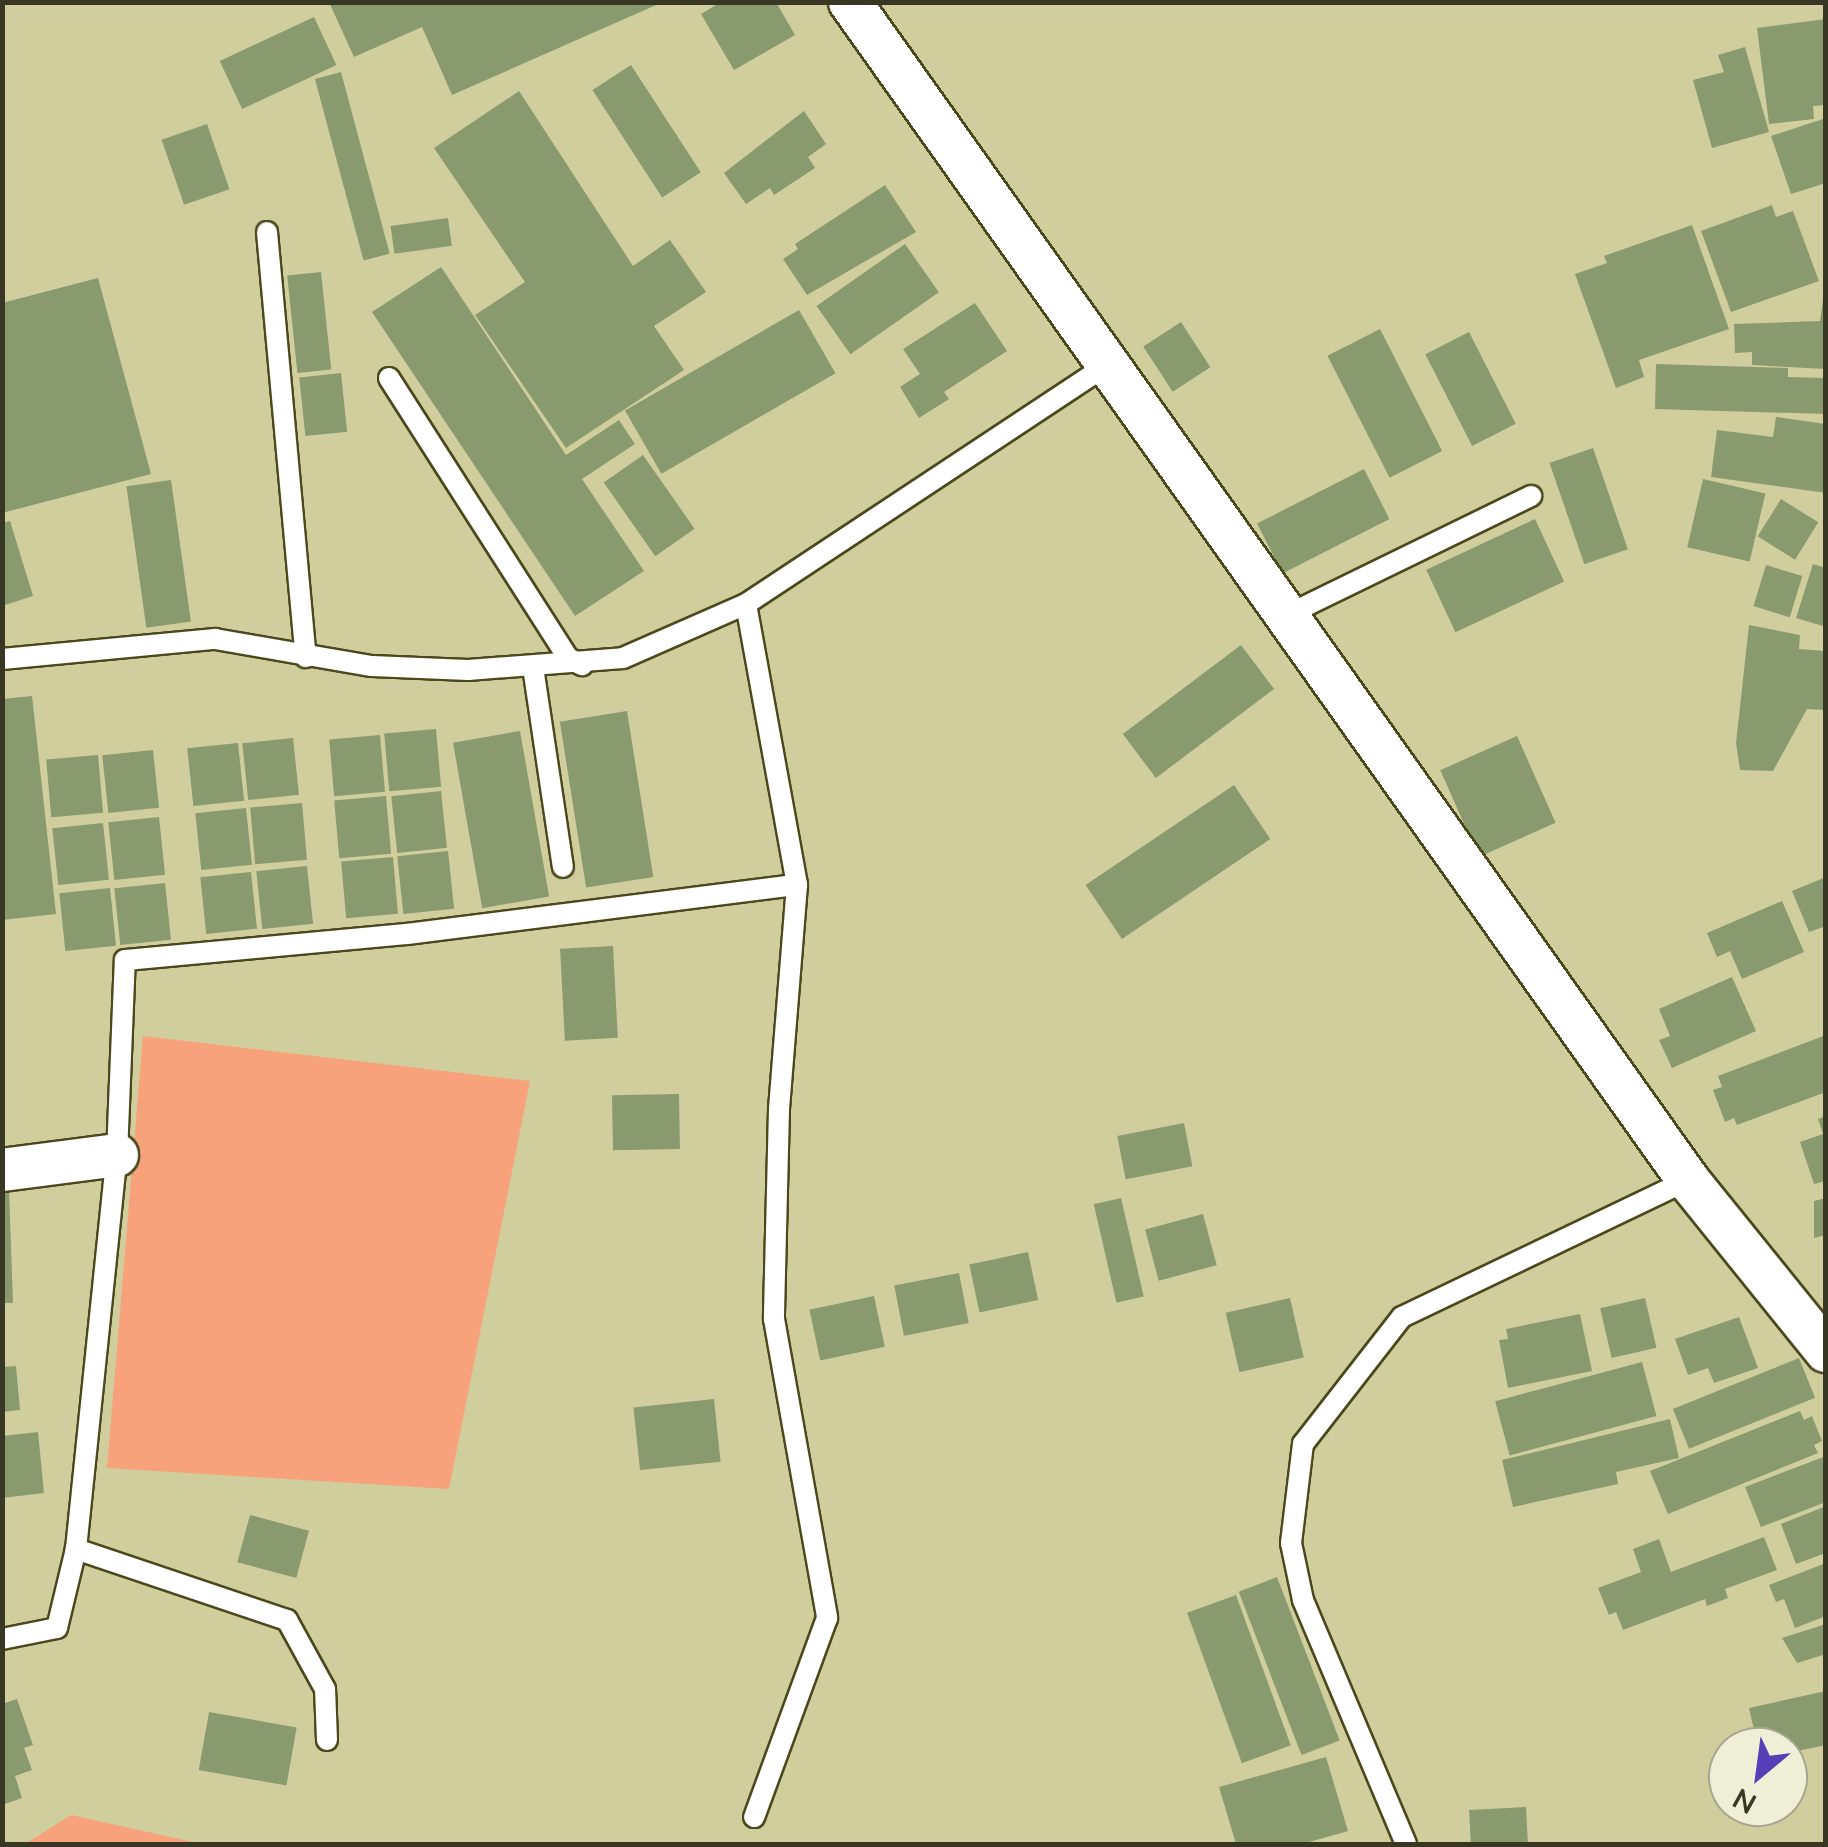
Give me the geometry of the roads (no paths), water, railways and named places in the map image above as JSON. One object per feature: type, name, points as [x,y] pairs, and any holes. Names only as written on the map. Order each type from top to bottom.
[{"type":"street","points":[[850,2],[1688,1180],[1826,1351]]},
{"type":"street","points":[[2,1170],[116,1155]]},
{"type":"lane","points":[[267,232],[306,657]]},
{"type":"lane","points":[[2,659],[215,639],[372,666],[533,667],[584,665],[623,658],[746,604],[1107,366]]},
{"type":"lane","points":[[389,378],[568,658],[584,665]]},
{"type":"lane","points":[[1285,616],[1531,496]]},
{"type":"lane","points":[[746,604],[797,885],[779,1109],[774,1319],[826,1618],[754,1818]]},
{"type":"lane","points":[[533,667],[563,867]]},
{"type":"lane","points":[[2,1638],[56,1628],[76,1549],[116,1155],[125,960],[407,934],[797,885]]},
{"type":"lane","points":[[1406,1844],[1303,1600],[1291,1543],[1302,1444],[1402,1317],[1688,1180]]},
{"type":"lane","points":[[76,1549],[287,1620],[325,1690],[326,1740]]}]
